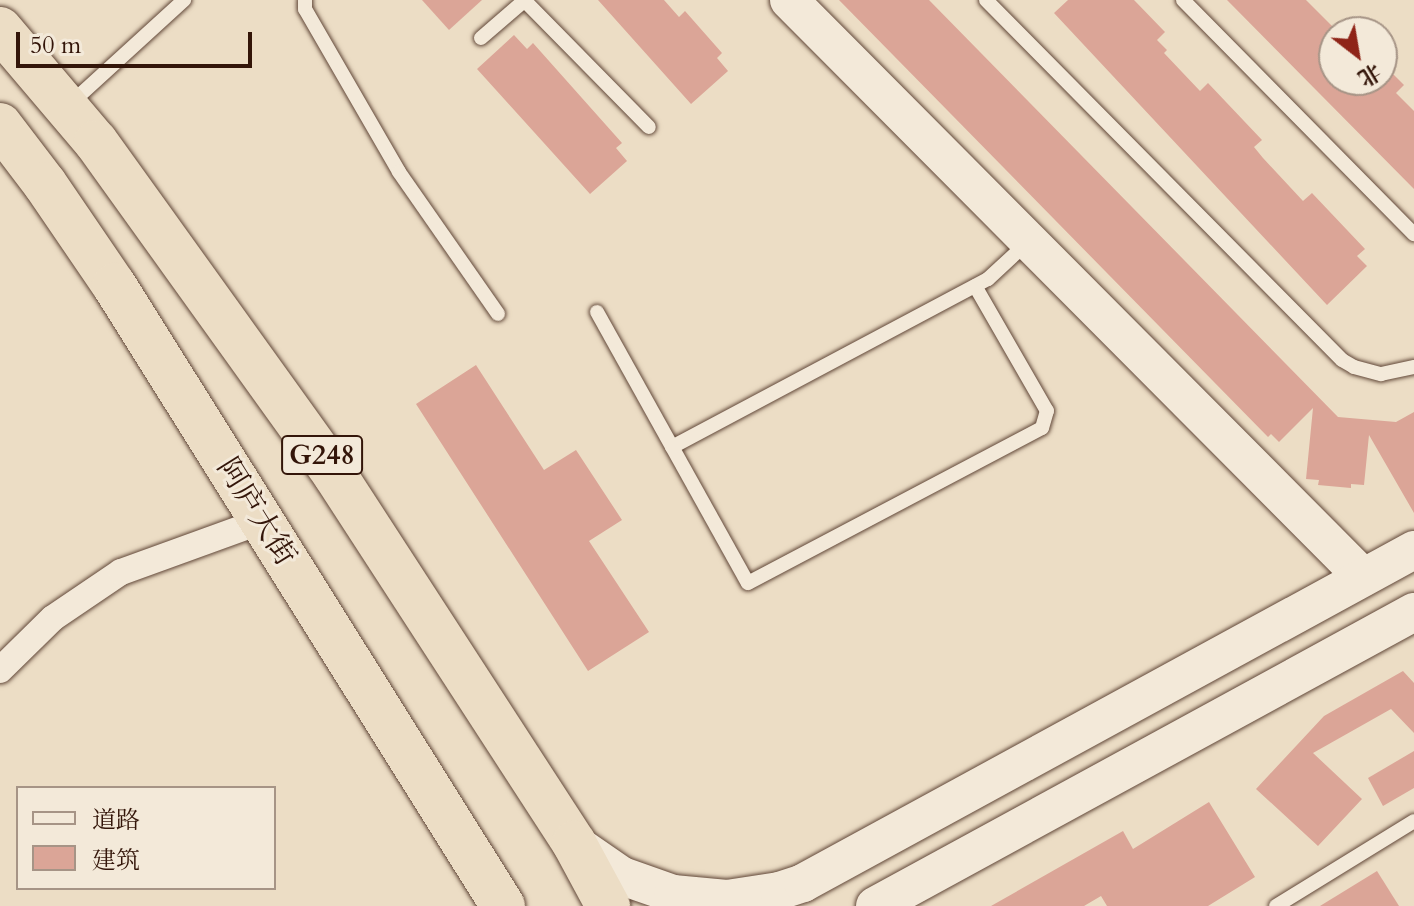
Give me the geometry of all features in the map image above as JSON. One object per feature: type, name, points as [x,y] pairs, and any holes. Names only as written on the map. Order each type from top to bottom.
[{"type":"highway","name":"G248","points":[[0,29],[68,106],[208,294],[335,475],[574,843],[608,906]]},
{"type":"highway","name":"阿庐大街","points":[[0,125],[114,285],[503,906]]},
{"type":"street","points":[[789,0],[1363,577]]},
{"type":"street","points":[[0,670],[53,618],[121,572],[262,521]]},
{"type":"street","points":[[574,843],[622,876],[673,894],[727,899],[779,891],[803,883],[1414,550]]},
{"type":"street","points":[[875,906],[1410,622]]},
{"type":"lane","points":[[68,106],[184,0]]},
{"type":"lane","points":[[305,0],[305,9],[399,172],[498,314]]},
{"type":"lane","points":[[481,38],[524,0],[649,127]]},
{"type":"lane","points":[[986,0],[1342,360],[1354,367],[1381,374],[1414,367]]},
{"type":"lane","points":[[1183,0],[1414,234]]},
{"type":"lane","points":[[672,447],[988,279],[1029,241]]},
{"type":"lane","points":[[597,312],[748,583],[1042,428],[1047,411],[975,286]]},
{"type":"lane","points":[[1276,906],[1414,821]]},
{"type":"building","points":[[422,0],[482,0],[449,30]]},
{"type":"building","points":[[598,0],[664,0],[679,17],[685,11],[722,53],[717,58],[728,71],[691,104]]},
{"type":"building","points":[[839,0],[929,0],[1338,417],[1396,422],[1414,412],[1414,513],[1369,435],[1364,485],[1351,484],[1351,488],[1318,485],[1319,480],[1306,479],[1313,408],[1279,442],[1271,434],[1268,437]]},
{"type":"building","points":[[1068,0],[1134,0],[1165,32],[1157,40],[1167,50],[1164,53],[1200,91],[1208,83],[1262,140],[1254,147],[1303,201],[1312,193],[1365,249],[1357,256],[1367,266],[1327,305],[1054,13]]},
{"type":"building","points":[[1227,0],[1306,0],[1322,16],[1318,16],[1318,92]]},
{"type":"building","points":[[514,35],[527,49],[533,43],[622,143],[616,148],[627,161],[590,194],[477,69]]},
{"type":"building","points":[[1398,95],[1414,111],[1414,189],[1322,96]]},
{"type":"building","points":[[476,365],[544,470],[576,450],[622,520],[589,541],[649,632],[588,671],[416,404]]},
{"type":"building","points":[[1403,671],[1414,683],[1414,733],[1391,709],[1313,753],[1362,799],[1318,846],[1256,789],[1324,716]]},
{"type":"building","points":[[1414,751],[1414,788],[1383,806],[1368,778]]},
{"type":"building","points":[[1209,802],[1255,877],[1208,906],[1107,906],[1101,896],[1084,906],[991,906],[1123,831],[1133,849]]},
{"type":"building","points":[[1377,871],[1399,906],[1320,906]]}]
